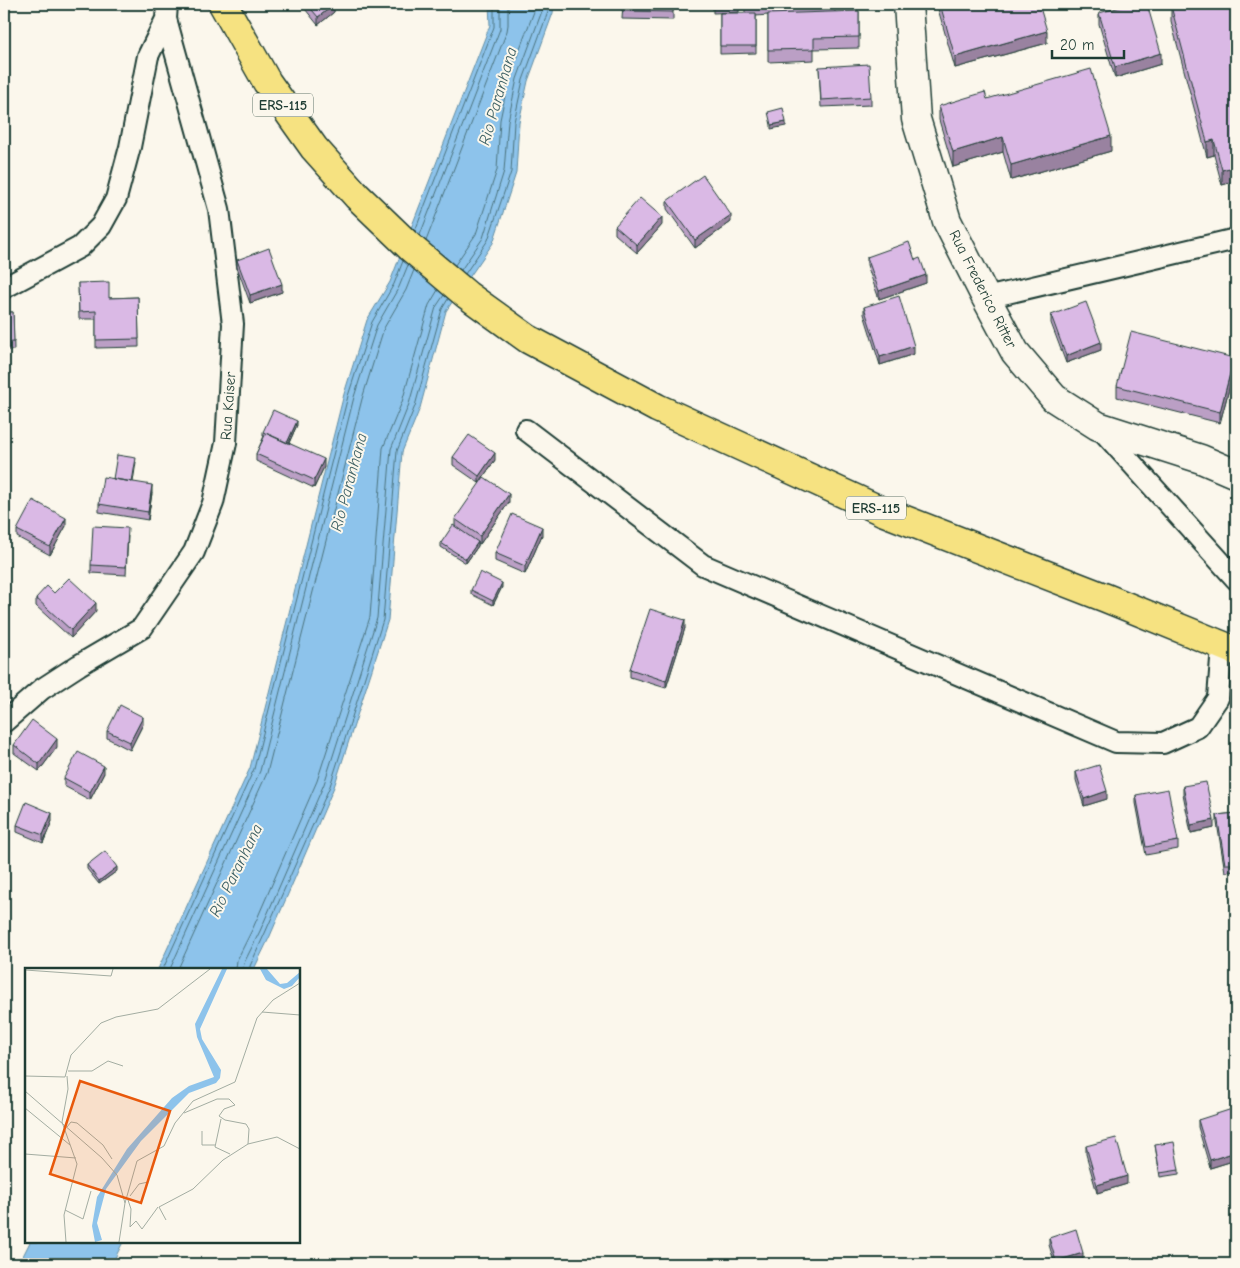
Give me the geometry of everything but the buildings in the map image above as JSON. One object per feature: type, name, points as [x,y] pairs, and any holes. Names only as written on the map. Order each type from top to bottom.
[{"type":"main road","name":"ERS-115","points":[[223,4],[267,82],[314,148],[357,196],[410,247],[466,295],[528,339],[657,408],[882,511],[1106,598],[1229,649]]},
{"type":"street","name":"Rua Frederico Ritter","points":[[908,4],[916,118],[948,221],[1015,352],[1054,398],[1098,426],[1236,579]]},
{"type":"street","points":[[4,288],[80,247],[101,226],[116,199],[130,147],[148,56],[167,12]]},
{"type":"street","name":"Rua Kaiser","points":[[4,722],[42,689],[142,628],[194,552],[213,503],[226,443],[233,324],[219,209],[167,12]]},
{"type":"street","points":[[986,298],[1236,239]]},
{"type":"street","points":[[1098,426],[1201,459],[1236,474]]},
{"type":"street","points":[[526,430],[703,565],[1116,742],[1164,743],[1198,726],[1218,698],[1229,649]]},
{"type":"water","name":"Rio Paranhana","points":[[489,4],[554,4],[553,13],[528,81],[519,122],[516,173],[493,243],[446,311],[420,408],[402,452],[388,620],[334,787],[254,968],[158,968],[250,768],[344,394],[367,320],[390,282],[490,25]]},
{"type":"water","points":[[30,1243],[122,1243],[112,1264],[19,1264]]}]
